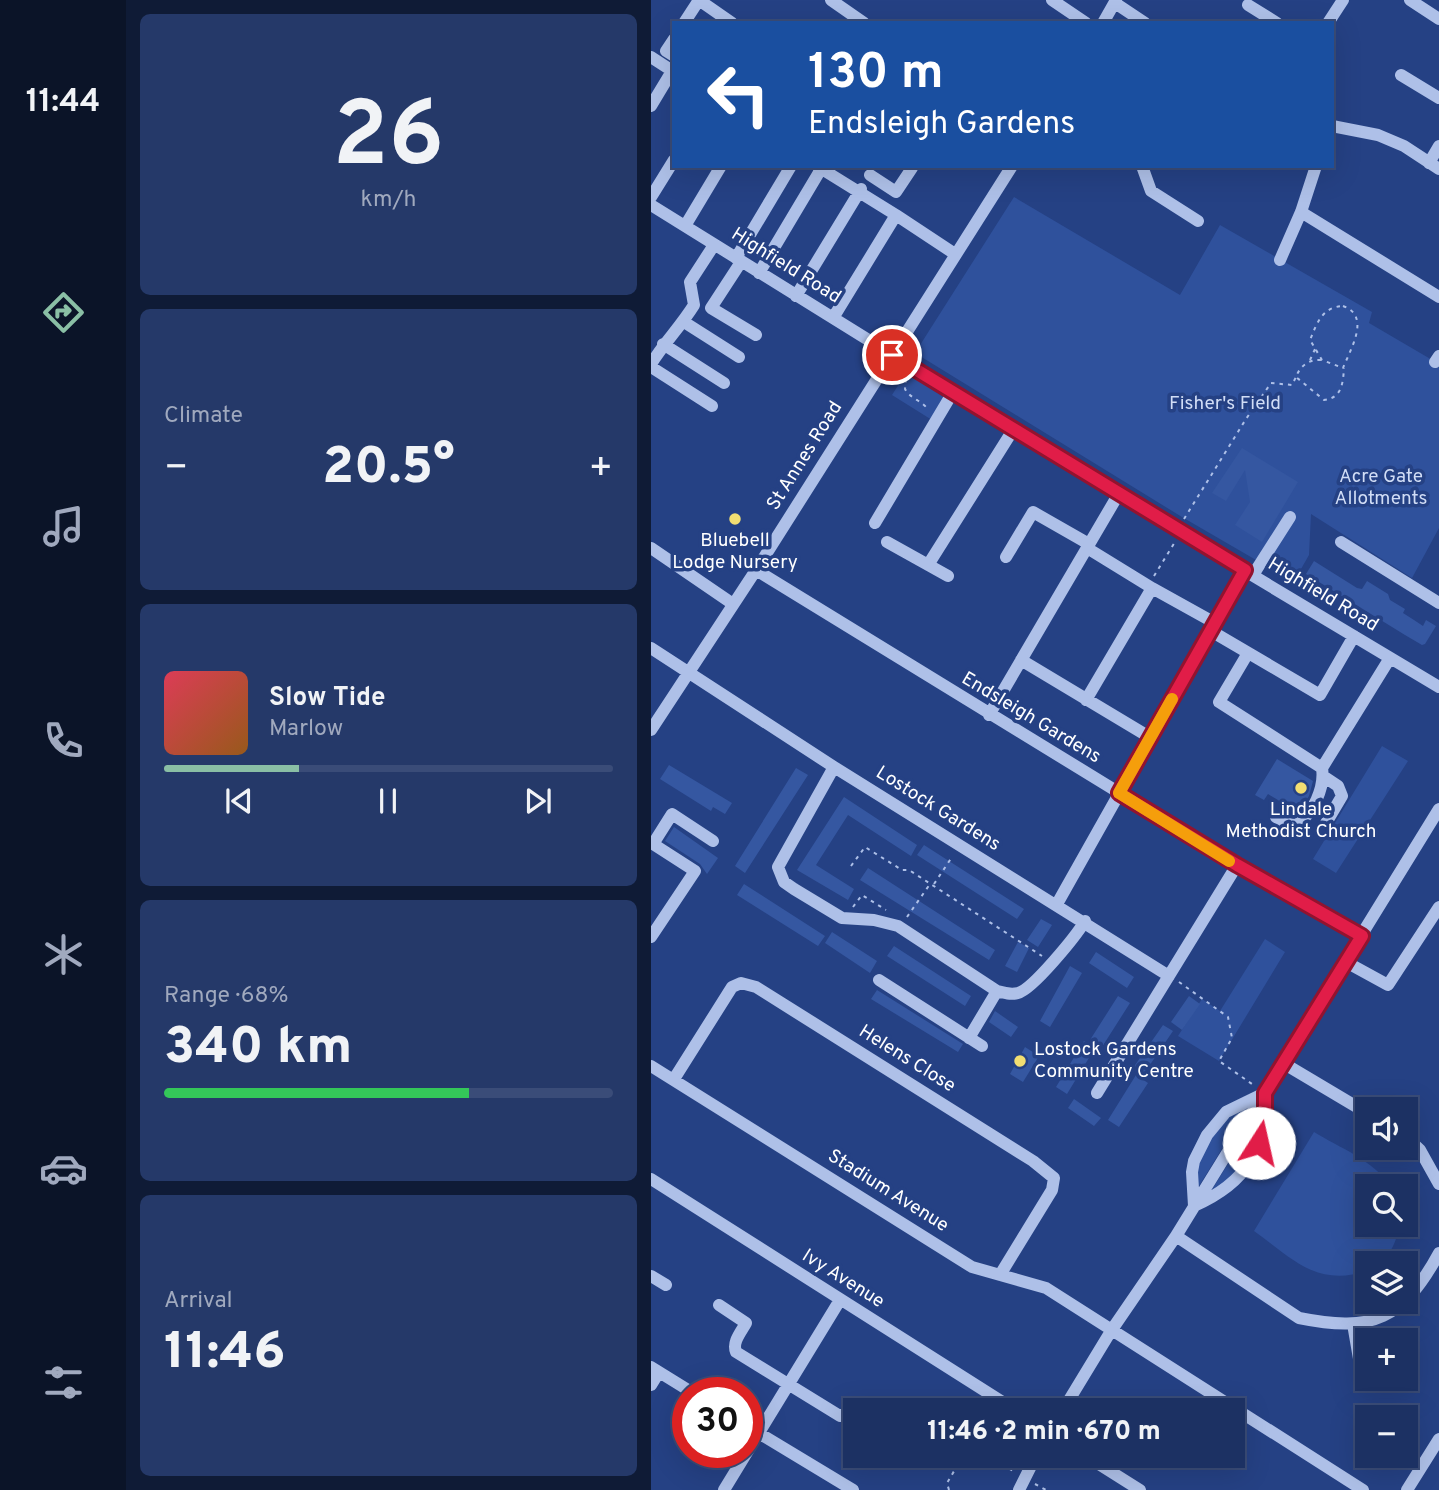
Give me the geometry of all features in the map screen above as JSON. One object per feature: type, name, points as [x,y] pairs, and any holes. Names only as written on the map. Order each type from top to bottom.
[{"type":"street","points":[[688,21],[699,0],[729,21]]},
{"type":"street","points":[[831,0],[861,21]]},
{"type":"street","points":[[1052,0],[1083,21]]},
{"type":"street","points":[[1329,21],[1343,0]]},
{"type":"street","points":[[1411,0],[1439,19]]},
{"type":"street","points":[[1104,21],[1116,1],[1142,21]]},
{"type":"street","points":[[1248,5],[1274,21]]},
{"type":"street","points":[[672,42],[666,51],[672,55]]},
{"type":"street","points":[[651,57],[672,71]]},
{"type":"street","points":[[651,106],[672,74]]},
{"type":"street","points":[[1401,75],[1439,98]]},
{"type":"street","points":[[1334,127],[1378,135],[1404,146],[1434,166],[1439,146]]},
{"type":"street","points":[[651,197],[672,163]]},
{"type":"street","points":[[684,226],[720,168]]},
{"type":"street","points":[[756,335],[711,308],[790,168]]},
{"type":"street","points":[[759,273],[819,168],[860,191],[955,254]]},
{"type":"street","points":[[870,175],[896,192],[912,168]]},
{"type":"street","name":"St Annes Road","points":[[651,730],[756,570],[1011,168]]},
{"type":"street","points":[[1142,168],[1151,191],[1198,221]]},
{"type":"street","points":[[1280,260],[1301,212],[1315,168]]},
{"type":"street","points":[[796,296],[860,191]]},
{"type":"street","name":"Highfield Road","points":[[651,205],[1118,495],[1390,658],[1438,683]]},
{"type":"street","points":[[1301,212],[1439,297]]},
{"type":"street","points":[[833,318],[896,215]]},
{"type":"street","points":[[712,406],[651,366],[663,344],[684,323],[694,305],[689,282],[714,245]]},
{"type":"street","points":[[684,323],[739,357]]},
{"type":"street","points":[[663,344],[724,383]]},
{"type":"street","points":[[875,523],[953,392]]},
{"type":"street","points":[[927,565],[1013,430]]},
{"type":"street","points":[[989,715],[1118,495]]},
{"type":"street","points":[[1006,557],[1033,512],[1213,627],[1248,653],[1320,695],[1355,636]]},
{"type":"street","points":[[1057,904],[1213,627],[1290,517]]},
{"type":"street","points":[[887,542],[948,576]]},
{"type":"street","points":[[1341,542],[1439,603]]},
{"type":"street","points":[[651,548],[733,604]]},
{"type":"street","name":"Endsleigh Gardens","points":[[756,570],[1237,865],[1362,936]]},
{"type":"street","points":[[1086,700],[1150,586]]},
{"type":"street","name":"Lostock Gardens","points":[[651,648],[834,767],[1170,976]]},
{"type":"street","points":[[1248,653],[1219,702],[1323,772],[1338,786],[1342,796],[1326,824]]},
{"type":"street","points":[[1276,817],[1289,824],[1296,825],[1303,821],[1320,792],[1323,772],[1390,658]]},
{"type":"street","points":[[1021,660],[1151,738]]},
{"type":"street","points":[[834,767],[778,867],[784,881],[794,889],[842,918],[874,920],[901,928],[997,991],[1008,994],[1021,992],[1047,967],[1085,921]]},
{"type":"street","points":[[1070,1398],[1111,1331],[1176,1236],[1439,809]]},
{"type":"street","points":[[651,937],[695,871],[653,844],[671,814],[713,841]]},
{"type":"street","points":[[1097,1093],[1237,865]]},
{"type":"street","points":[[1346,962],[1388,985],[1439,907]]},
{"type":"street","points":[[879,981],[982,1046]]},
{"type":"street","name":"Helens Close","points":[[674,1079],[732,987],[741,984],[756,987],[1050,1173],[1054,1178],[1052,1190],[1000,1275]]},
{"type":"street","points":[[969,1038],[997,991]]},
{"type":"street","points":[[1283,1063],[1355,1106]]},
{"type":"street","name":"Stadium Avenue","points":[[651,1066],[972,1266],[1046,1288],[1363,1490]]},
{"type":"street","points":[[1194,1206],[1192,1172],[1207,1135],[1226,1112],[1265,1093]]},
{"type":"street","points":[[1194,1206],[1219,1195],[1246,1167],[1262,1132],[1265,1093]]},
{"type":"street","points":[[1418,1148],[1439,1184]]},
{"type":"street","name":"Ivy Avenue","points":[[651,1179],[996,1398]]},
{"type":"street","points":[[1176,1236],[1299,1318],[1322,1323],[1353,1324],[1370,1321],[1404,1304],[1423,1282],[1434,1274],[1439,1253]]},
{"type":"street","points":[[651,1276],[666,1285]]},
{"type":"street","points":[[763,1427],[840,1300]]},
{"type":"street","points":[[719,1305],[746,1323],[737,1339],[736,1352],[840,1416],[843,1415]]},
{"type":"street","points":[[1353,1324],[1355,1336]]},
{"type":"street","points":[[651,1385],[655,1369],[672,1379]]},
{"type":"street","points":[[763,1435],[853,1490]]},
{"type":"street","points":[[1407,1490],[1439,1439]]},
{"type":"street","points":[[724,1490],[738,1468]]},
{"type":"street","points":[[1019,1490],[1030,1468]]},
{"type":"street","points":[[1105,1468],[1140,1490]]},
{"type":"path","points":[[1296,377],[1324,400],[1332,399],[1340,392],[1345,365],[1358,326],[1353,310],[1343,306],[1323,312],[1310,340],[1322,360]]},
{"type":"path","points":[[1309,362],[1315,348]]},
{"type":"path","points":[[1150,586],[1179,531],[1271,383],[1292,385],[1299,370],[1314,359],[1343,368],[1345,365]]},
{"type":"path","points":[[908,364],[905,389],[909,396],[921,401],[927,408],[932,407]]},
{"type":"path","points":[[1258,402],[1276,397]]},
{"type":"path","points":[[901,928],[960,844]]},
{"type":"path","points":[[851,866],[865,847],[902,870],[909,870],[932,884],[1042,955],[1047,967]]},
{"type":"path","points":[[1170,976],[1227,1017],[1232,1038],[1219,1061],[1265,1093]]},
{"type":"path","points":[[949,1490],[947,1483],[956,1468]]},
{"type":"path","points":[[1008,1468],[1025,1478]]},
{"type":"green space","name":"Fisher's Field","points":[[1014,197],[1180,295],[1220,225],[1372,312],[1369,323],[1439,364],[1439,528],[1412,578],[1311,514],[1309,555],[1301,569],[1299,585],[1182,517],[915,353]]},
{"type":"green space","points":[[906,373],[945,398],[932,420],[892,395]]},
{"type":"green space","points":[[1382,746],[1408,761],[1336,873],[1313,859]]},
{"type":"green space","points":[[1265,939],[1285,952],[1219,1061],[1178,1036],[1202,999],[1220,1011]]},
{"type":"green space","points":[[1254,1097],[1194,1194],[1192,1172],[1215,1123]]},
{"type":"green space","points":[[1265,1104],[1253,1156],[1205,1201]]},
{"type":"green space","points":[[1314,1132],[1355,1155],[1355,1160],[1363,1160],[1380,1174],[1355,1174],[1355,1237],[1397,1237],[1390,1251],[1355,1251],[1355,1274],[1333,1275],[1306,1268],[1254,1231]]},
{"type":"building","points":[[1242,448],[1298,482],[1262,542],[1235,525],[1250,502],[1245,470],[1226,501],[1212,493]]},
{"type":"building","points":[[1314,561],[1357,588],[1362,589],[1367,581],[1405,609],[1403,613],[1423,626],[1426,620],[1436,626],[1425,644],[1422,645],[1405,635],[1306,574]]},
{"type":"building","name":"Lindale Methodist Church","points":[[1277,759],[1313,781],[1309,796],[1298,812],[1268,794],[1264,800],[1255,795]]},
{"type":"building","points":[[669,765],[732,803],[725,814],[713,807],[711,811],[660,779]]},
{"type":"building","points":[[796,768],[808,775],[745,873],[735,866]]},
{"type":"building","points":[[844,797],[917,845],[911,856],[848,815],[816,865],[854,889],[848,900],[797,870]]},
{"type":"building","points":[[674,827],[718,858],[707,874],[700,864],[665,841]]},
{"type":"building","points":[[924,845],[1024,909],[1017,919],[917,855]]},
{"type":"building","points":[[868,868],[995,950],[989,960],[860,880]]},
{"type":"building","points":[[744,884],[825,936],[818,946],[737,895]]},
{"type":"building","points":[[1041,919],[1052,925],[1038,947],[1027,940]]},
{"type":"building","points":[[832,932],[877,961],[870,973],[825,943]]},
{"type":"building","points":[[1018,942],[1029,948],[1017,972],[1005,966]]},
{"type":"building","points":[[894,946],[971,996],[965,1006],[887,956]]},
{"type":"building","points":[[1096,952],[1134,977],[1127,988],[1089,963]]},
{"type":"building","points":[[1070,966],[1082,973],[1050,1027],[1040,1021]]},
{"type":"building","points":[[877,990],[963,1044],[958,1052],[871,999]]},
{"type":"building","points":[[1118,996],[1130,1003],[1102,1047],[1090,1040]]},
{"type":"building","points":[[1189,996],[1200,1004],[1182,1030],[1171,1022]]},
{"type":"building","points":[[995,1011],[1018,1027],[1011,1037],[989,1022]]},
{"type":"building","points":[[1163,1025],[1173,1031],[1143,1075],[1133,1068]]},
{"type":"building","points":[[1084,1041],[1095,1048],[1067,1094],[1056,1087]]},
{"type":"building","points":[[1025,1047],[1039,1056],[1023,1082],[1010,1074]]},
{"type":"building","points":[[1136,1075],[1148,1083],[1119,1127],[1108,1120]]},
{"type":"building","points":[[1074,1099],[1101,1118],[1094,1126],[1068,1108]]},
{"type":"slow traffic","points":[[1172,699],[1119,793],[1229,861]]},
{"type":"place","name":"Bluebell Lodge Nursery","points":[[735,519]]},
{"type":"place","name":"Lindale Methodist Church","points":[[1301,788]]},
{"type":"place","name":"Lostock Gardens Community Centre","points":[[1020,1061]]},
{"type":"route","points":[[892,355],[1245,570],[1119,793],[1237,865],[1362,936],[1265,1093],[1265,1118],[1259,1143]]},
{"type":"park label","name":"Acre Gate Allotments","points":[[1381,488]]}]
